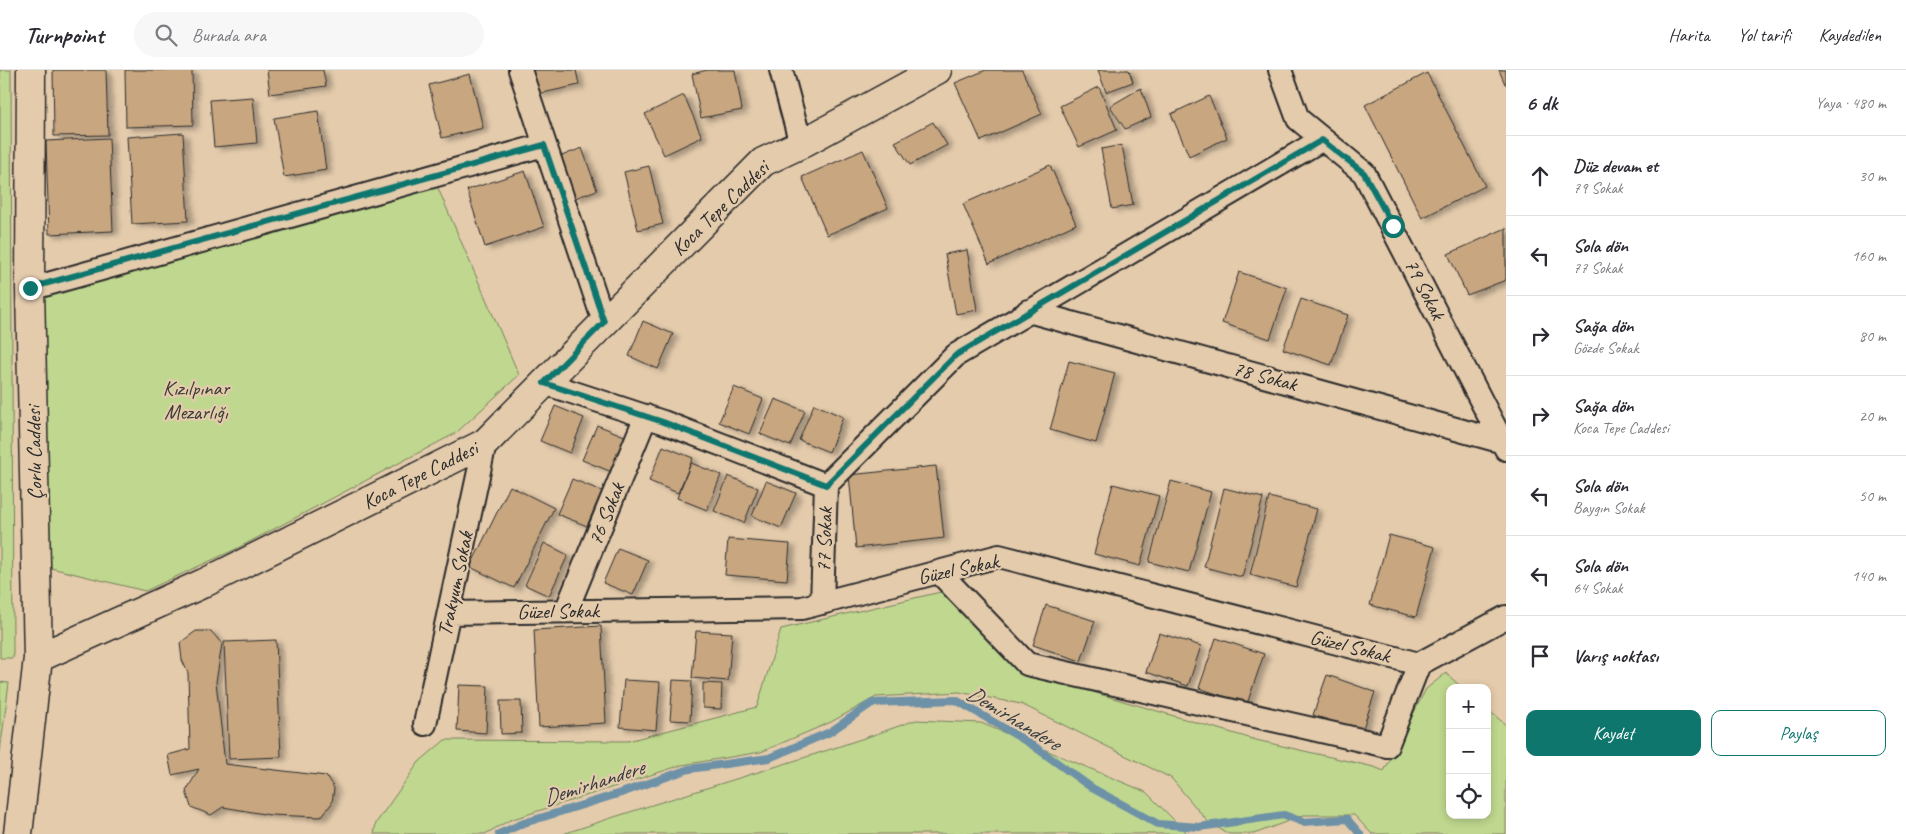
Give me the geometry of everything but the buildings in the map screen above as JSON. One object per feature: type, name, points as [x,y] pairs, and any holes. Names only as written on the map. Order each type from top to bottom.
[{"type":"main road","name":"Çorlu Caddesi","points":[[19,827],[38,658],[30,288],[31,70]]},
{"type":"main road","name":"Koca Tepe Caddesi","points":[[38,658],[204,583],[485,443],[763,162],[801,144],[937,70]]},
{"type":"street","points":[[520,70],[604,322]]},
{"type":"street","points":[[781,70],[801,144]]},
{"type":"street","name":"79 Sokak","points":[[1280,70],[1298,119],[1364,173],[1504,445]]},
{"type":"street","name":"77 Sokak","points":[[822,603],[826,485],[956,355],[1322,140]]},
{"type":"street","points":[[30,288],[544,145]]},
{"type":"street","name":"78 Sokak","points":[[1028,311],[1504,445]]},
{"type":"street","points":[[544,383],[646,416],[826,485]]},
{"type":"street","name":"76 Sokak","points":[[566,611],[646,416]]},
{"type":"street","name":"Trakyum Sokak","points":[[426,724],[485,443]]},
{"type":"street","name":"Güzel Sokak","points":[[449,613],[802,608],[999,556],[1419,664],[1506,617]]},
{"type":"street","points":[[939,572],[1027,664],[1387,746],[1419,664]]},
{"type":"green space","points":[[0,70],[11,70],[13,658],[0,658]]},
{"type":"green space","name":"Kızılpınar Mezarlığı","points":[[437,186],[519,375],[456,433],[236,549],[145,591],[51,568],[42,284]]},
{"type":"green space","points":[[945,591],[1021,671],[1256,740],[1374,767],[1384,771],[1426,689],[1446,673],[1458,684],[1446,684],[1446,819],[1491,819],[1491,712],[1506,725],[1506,834],[1372,834],[1354,815],[1304,815],[1254,834],[1229,834],[1209,823],[1171,778],[1021,704],[959,692],[876,697],[831,722],[761,752],[682,765],[510,820],[485,834],[374,834],[376,823],[419,762],[445,740],[628,741],[757,707],[781,629]]},
{"type":"green space","points":[[0,682],[9,683],[0,752]]},
{"type":"green space","points":[[916,720],[981,723],[1146,792],[1188,834],[563,834],[828,750]]},
{"type":"waterway","name":"Demirhandere","points":[[499,834],[524,823],[621,793],[689,769],[769,758],[830,732],[872,703],[956,700],[1031,744],[1092,788],[1158,824],[1199,827],[1284,815],[1303,822],[1347,819],[1360,834]]},
{"type":"route","points":[[30,288],[544,145],[604,322],[544,383],[663,422],[826,485],[956,355],[1322,140],[1364,173],[1393,226]]}]
